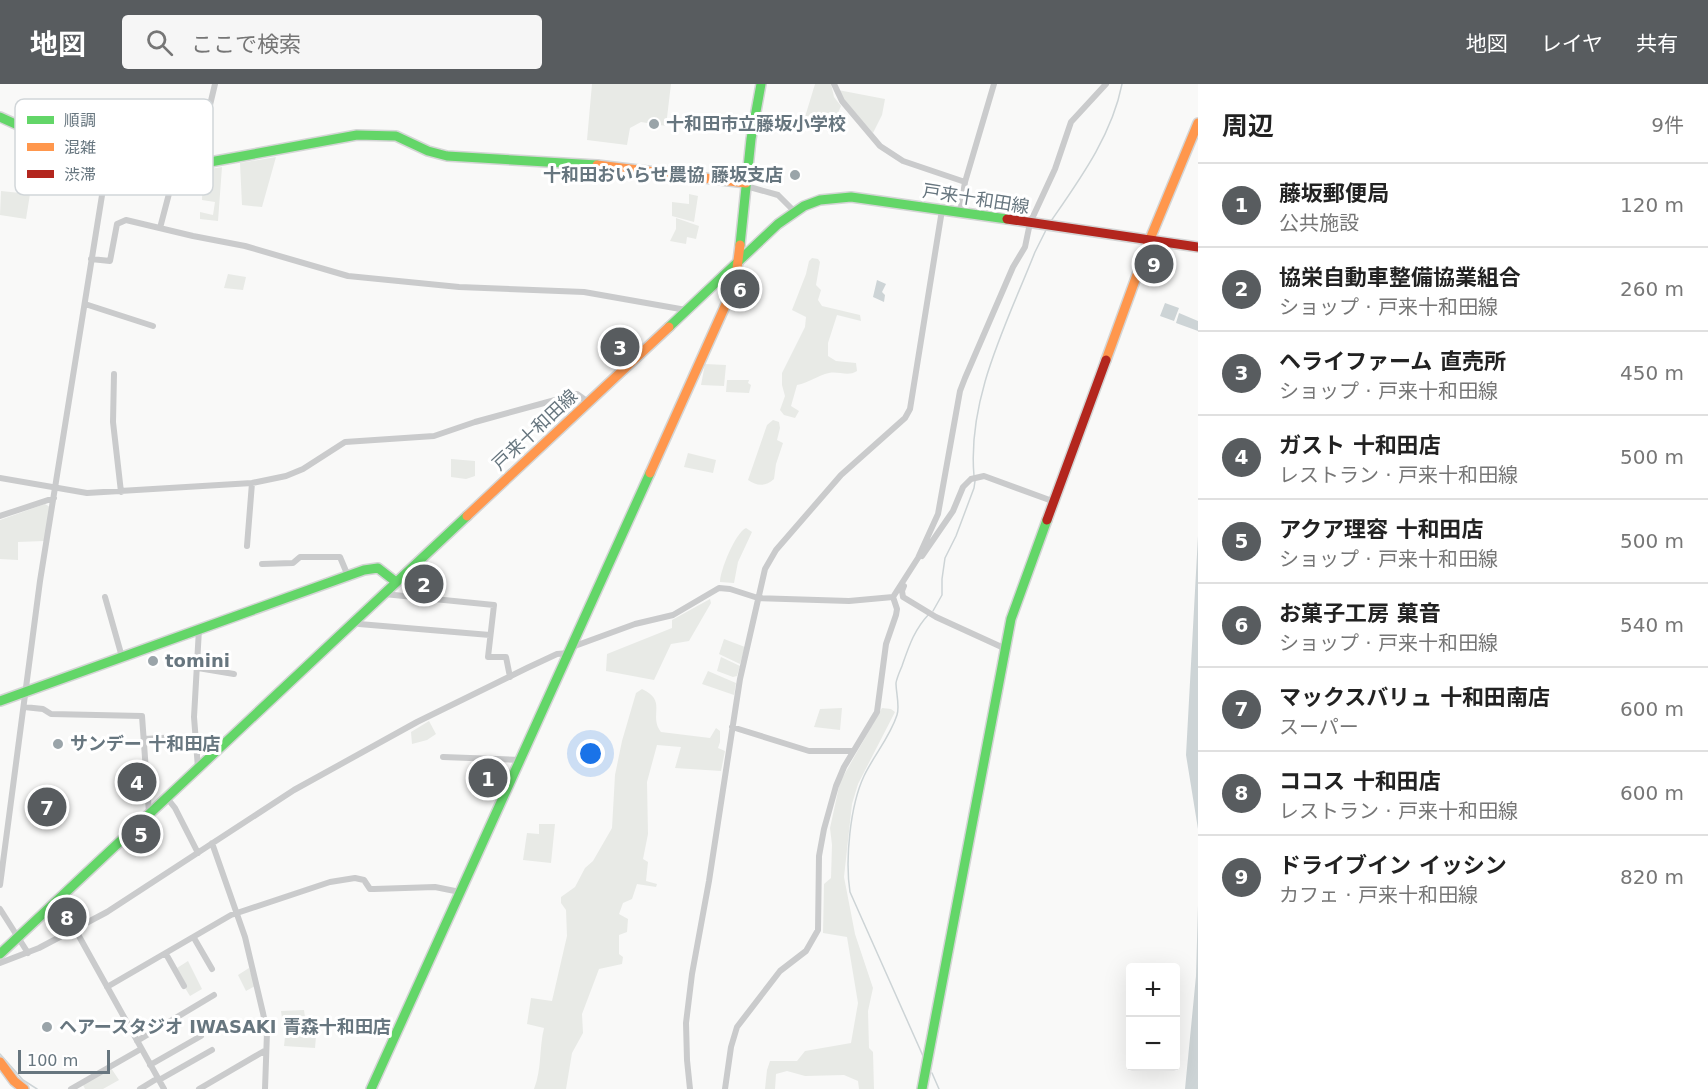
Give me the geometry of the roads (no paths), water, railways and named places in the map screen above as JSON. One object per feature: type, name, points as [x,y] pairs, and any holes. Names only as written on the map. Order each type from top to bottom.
[{"type":"street","points":[[211,99],[215,84]]},
{"type":"street","points":[[371,1089],[735,284],[740,259],[739,245],[760,84]]},
{"type":"street","points":[[834,84],[842,101],[880,146],[903,161],[965,182]]},
{"type":"street","points":[[960,213],[965,182],[994,84]]},
{"type":"street","points":[[0,963],[28,953],[107,912],[294,790],[435,712],[557,654],[635,624],[673,615],[719,588],[758,598],[849,601],[893,597],[917,560],[938,514],[960,391],[965,378],[1013,267],[1025,247],[1030,224],[1055,169],[1071,122],[1104,85]]},
{"type":"street","points":[[0,117],[15,124]]},
{"type":"street","points":[[922,1089],[1011,619],[1150,239],[1198,123]]},
{"type":"street","points":[[213,161],[343,137],[388,135],[447,156],[584,164],[746,185],[778,195],[794,211]]},
{"type":"street","points":[[0,885],[25,692],[102,195]]},
{"type":"street","points":[[160,228],[169,195]]},
{"type":"street","name":"戸来十和田線","points":[[0,954],[740,259],[794,211],[816,200],[838,197],[880,201],[1198,247]]},
{"type":"street","points":[[690,1089],[687,1060],[688,1005],[732,727],[765,569],[776,550],[840,475],[905,418],[910,409],[942,210]]},
{"type":"street","points":[[91,260],[110,261],[117,224],[126,220],[245,246],[348,276],[459,286],[584,292],[686,310]]},
{"type":"street","points":[[85,304],[153,326]]},
{"type":"street","points":[[114,374],[113,422],[121,492]]},
{"type":"street","points":[[0,478],[87,493],[252,483],[294,473],[345,442],[434,436],[475,422],[577,394],[588,402]]},
{"type":"street","points":[[917,560],[921,558],[953,511],[963,487],[980,476],[1054,502]]},
{"type":"street","points":[[247,546],[252,483]]},
{"type":"street","points":[[0,516],[54,498]]},
{"type":"street","points":[[262,564],[293,563],[300,556],[340,557],[348,576]]},
{"type":"street","points":[[0,701],[348,576],[378,568],[396,582]]},
{"type":"street","points":[[907,577],[902,595],[929,613],[1006,649]]},
{"type":"street","points":[[384,594],[494,605],[488,657],[506,657],[510,677]]},
{"type":"street","points":[[105,597],[122,657]]},
{"type":"street","points":[[725,1089],[731,1047],[737,1027],[780,971],[806,951],[818,930],[821,846],[836,786],[852,751],[877,712],[886,644],[897,609],[893,597]]},
{"type":"street","points":[[356,621],[359,624],[490,635]]},
{"type":"street","points":[[198,768],[194,717],[199,630]]},
{"type":"street","points":[[198,668],[234,674]]},
{"type":"street","points":[[24,706],[43,709],[51,714],[142,716],[150,813]]},
{"type":"street","points":[[732,727],[809,751],[852,751]]},
{"type":"street","points":[[144,739],[196,736]]},
{"type":"street","points":[[443,757],[520,760]]},
{"type":"street","points":[[167,798],[175,808],[198,853]]},
{"type":"street","points":[[212,843],[237,913],[263,1013],[267,1032],[265,1089]]},
{"type":"street","points":[[107,987],[237,913],[330,882],[355,878],[364,880],[370,889],[374,890],[435,887],[460,892]]},
{"type":"street","points":[[0,909],[28,953]]},
{"type":"street","points":[[75,929],[164,1089]]},
{"type":"street","points":[[194,938],[212,969]]},
{"type":"street","points":[[166,954],[184,987]]},
{"type":"street","points":[[137,1041],[214,995]]},
{"type":"street","points":[[150,1065],[201,1036]]},
{"type":"street","points":[[71,1089],[80,1087],[141,1049]]},
{"type":"street","points":[[140,1089],[212,1050]]},
{"type":"street","points":[[199,1089],[266,1050]]},
{"type":"street","points":[[0,1062],[14,1081],[24,1089]]},
{"type":"waterway","points":[[1051,221],[1084,173],[1103,139],[1122,84]]},
{"type":"waterway","points":[[974,476],[973,447],[977,418],[991,361],[1046,230]]},
{"type":"waterway","points":[[933,611],[942,595],[945,558],[956,536],[975,481]]},
{"type":"waterway","points":[[923,1056],[850,892],[848,865],[852,817],[859,788],[894,723],[898,708],[897,679],[912,638],[929,614]]},
{"type":"waterway","points":[[0,1054],[23,1080],[37,1089]]},
{"type":"waterway","points":[[932,1073],[939,1089]]},
{"type":"place","name":"十和田市立藤坂小学校","points":[[654,124]]},
{"type":"place","name":"十和田おいらせ農協 藤坂支店","points":[[795,175]]},
{"type":"place","name":"ドライブイン イッシン","points":[[1154,264]]},
{"type":"place","name":"お菓子工房 菓音","points":[[740,289]]},
{"type":"place","name":"ヘライファーム 直売所","points":[[620,347]]},
{"type":"place","name":"協栄自動車整備協業組合","points":[[424,584]]},
{"type":"place","name":"tomini","points":[[153,661]]},
{"type":"place","name":"サンデー 十和田店","points":[[58,744]]},
{"type":"place","name":"藤坂郵便局","points":[[488,778]]},
{"type":"place","name":"ガスト 十和田店","points":[[137,782]]},
{"type":"place","name":"マックスバリュ 十和田南店","points":[[47,807]]},
{"type":"place","name":"アクア理容 十和田店","points":[[141,834]]},
{"type":"place","name":"ココス 十和田店","points":[[67,917]]},
{"type":"place","name":"ヘアースタジオ IWASAKI 青森十和田店","points":[[47,1027]]}]
